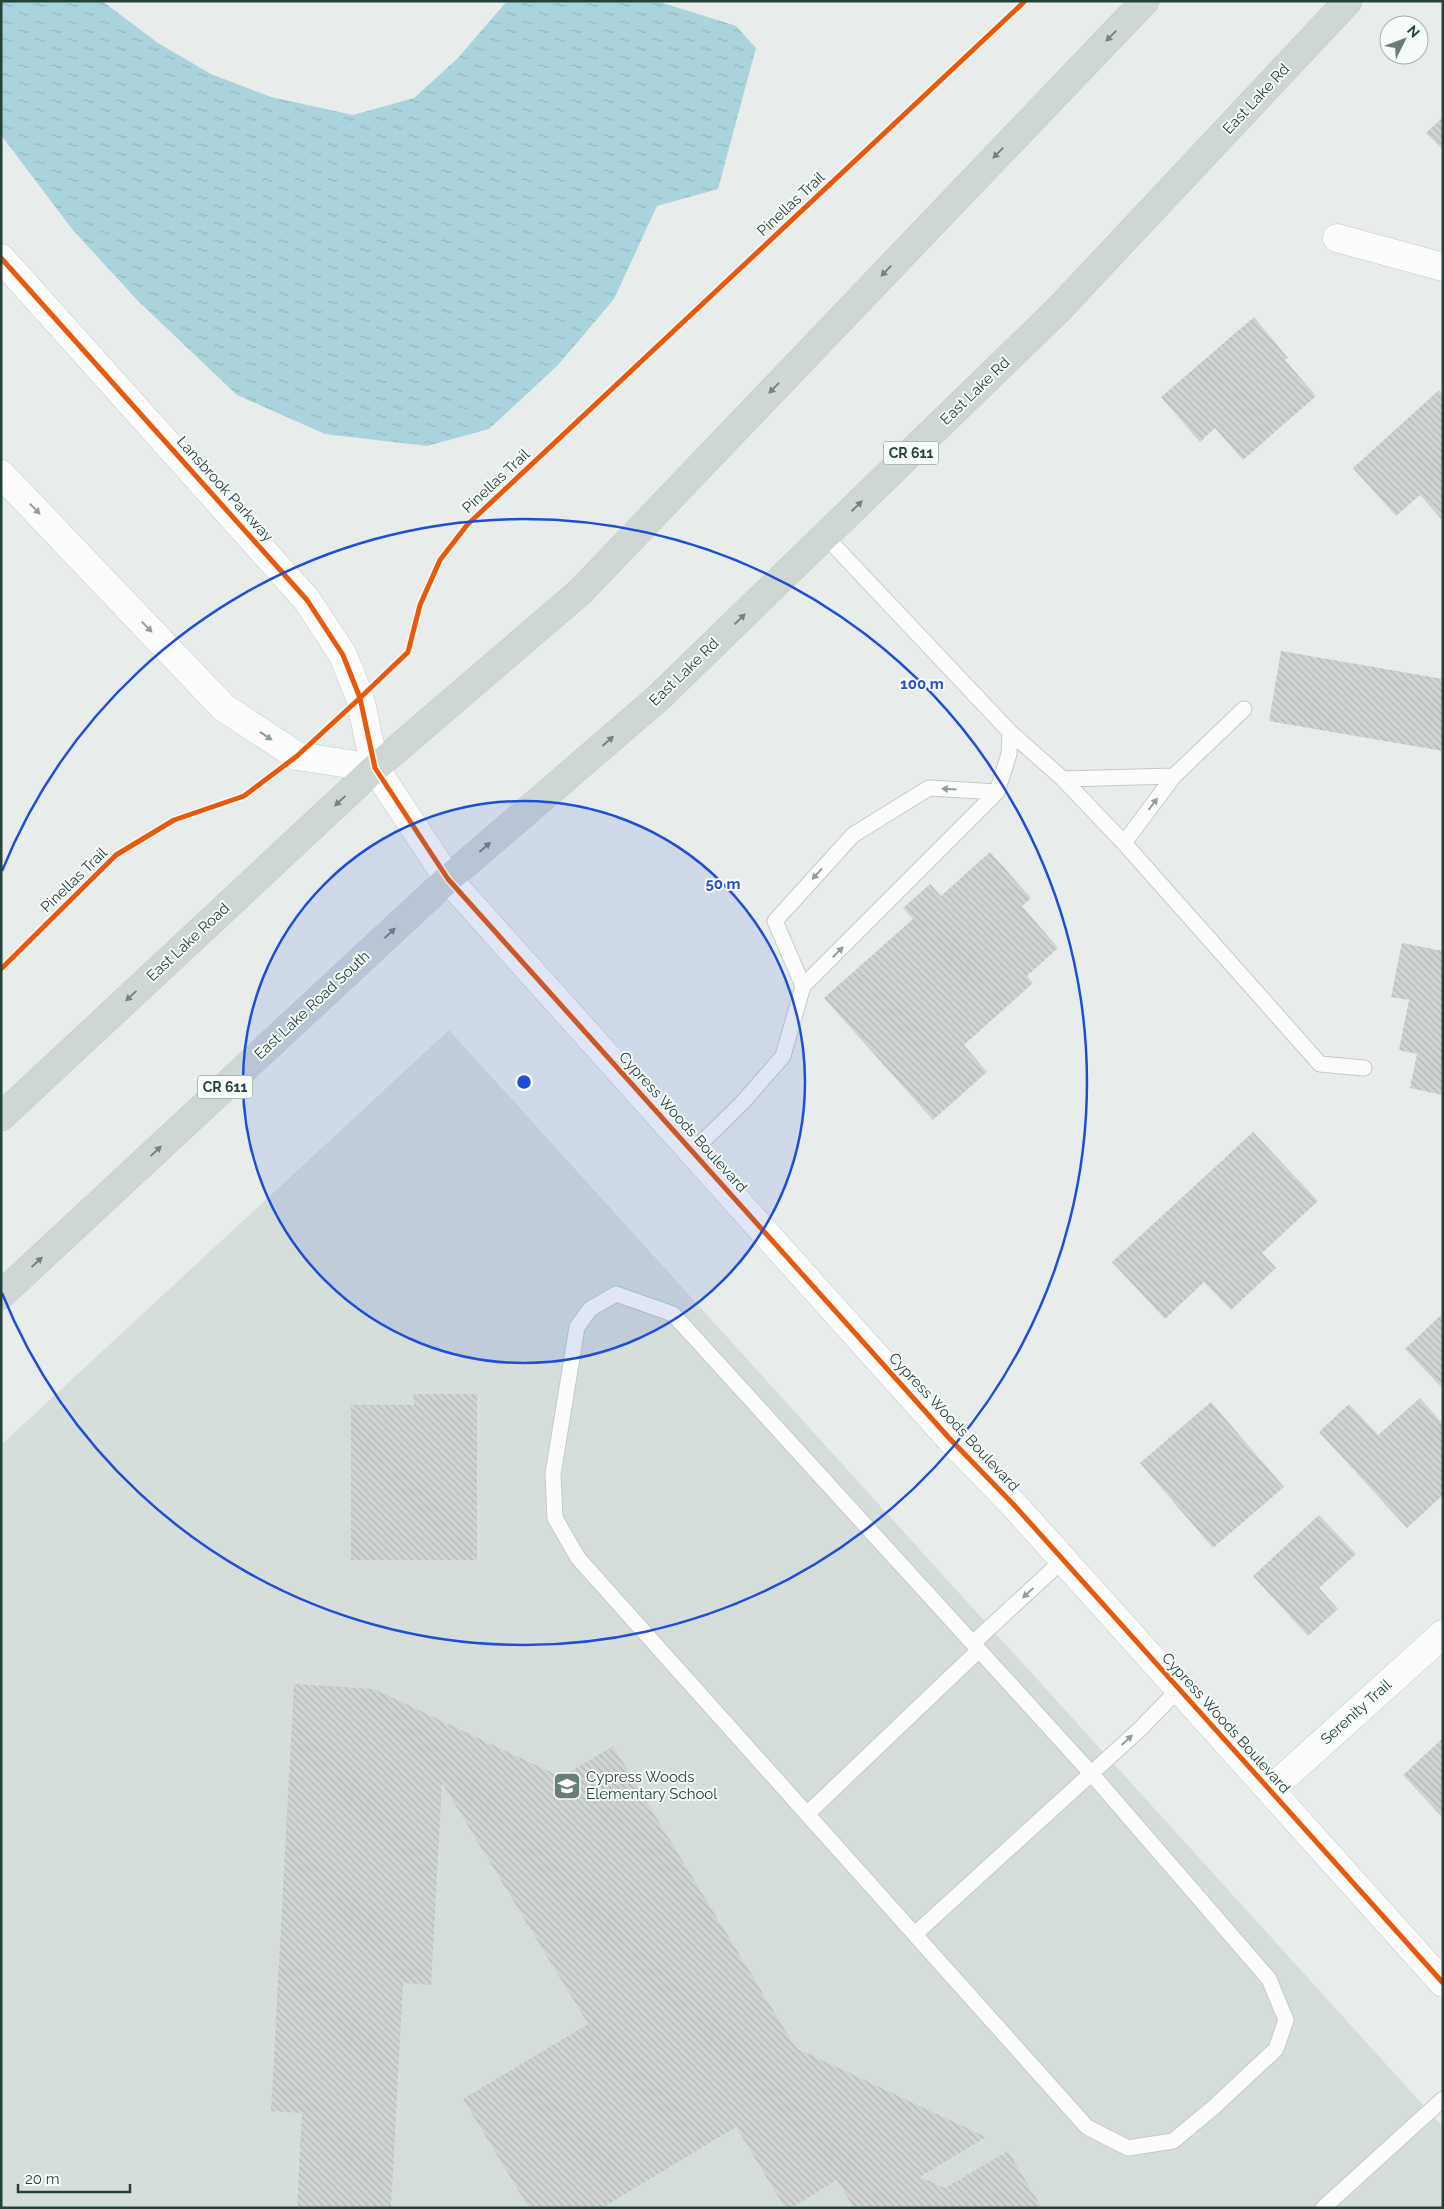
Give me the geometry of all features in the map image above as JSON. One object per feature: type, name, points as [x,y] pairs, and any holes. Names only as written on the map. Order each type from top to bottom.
[{"type":"main road","points":[[375,768],[581,591],[1145,1]]},
{"type":"main road","name":"East Lake Rd","points":[[448,879],[657,699],[1059,309],[1348,1]]},
{"type":"main road","name":"East Lake Road","points":[[1,1117],[375,768]]},
{"type":"main road","name":"East Lake Road South","points":[[1,1295],[448,879]]},
{"type":"street","points":[[1337,238],[1443,267]]},
{"type":"street","name":"Lansbrook Parkway","points":[[1,258],[307,600],[343,655],[360,698],[375,768]]},
{"type":"street","points":[[1,474],[223,707],[297,756],[375,768]]},
{"type":"street","name":"Cypress Woods Boulevard","points":[[375,768],[448,879],[950,1439],[1014,1505],[1443,1983]]},
{"type":"street","name":"Serenity Trail","points":[[1270,1790],[1443,1634]]},
{"type":"lane","points":[[826,536],[1010,732],[1063,778],[1124,843],[1320,1064],[1364,1068]]},
{"type":"lane","points":[[1124,843],[1174,776],[1244,709]]},
{"type":"lane","points":[[693,1151],[743,1102],[783,1056],[803,986],[997,792],[1009,754],[1010,732]]},
{"type":"lane","points":[[1063,778],[1174,776]]},
{"type":"lane","points":[[803,986],[775,921],[852,835],[930,788],[997,792]]},
{"type":"lane","points":[[616,1294],[673,1314],[976,1647],[1090,1772],[1269,1979],[1286,2020],[1276,2049],[1214,2107],[1173,2141],[1128,2148],[1088,2127],[578,1558],[555,1518],[553,1474],[577,1327],[590,1309],[616,1294]]},
{"type":"lane","points":[[807,1814],[1063,1560]]},
{"type":"lane","points":[[915,1934],[1138,1730],[1178,1689]]},
{"type":"lane","points":[[1322,2208],[1443,2100]]},
{"type":"shaded area","name":"Cypress Woods Elementary School","points":[[449,1030],[1443,2127],[1443,2208],[1,2208],[1,1445]]},
{"type":"water","points":[[1,1],[102,1],[158,43],[211,74],[271,97],[353,115],[414,98],[457,59],[507,1],[657,1],[736,26],[756,48],[718,189],[657,206],[614,299],[558,365],[489,429],[427,446],[325,434],[237,395],[138,301],[72,229],[1,135]]},
{"type":"building","points":[[1443,117],[1443,150],[1426,133]]},
{"type":"building","points":[[1254,317],[1288,358],[1285,360],[1316,396],[1243,460],[1215,428],[1200,442],[1161,397]]},
{"type":"building","points":[[1439,390],[1443,394],[1443,521],[1420,495],[1396,516],[1353,468]]},
{"type":"building","points":[[1281,651],[1443,679],[1443,751],[1269,721]]},
{"type":"building","points":[[990,852],[1031,898],[1022,906],[1058,948],[1027,976],[1033,983],[964,1045],[987,1072],[933,1120],[824,998],[913,919],[903,908],[930,884],[941,896]]},
{"type":"building","points":[[1402,943],[1443,951],[1443,1095],[1410,1088],[1417,1054],[1399,1050],[1409,1000],[1391,997]]},
{"type":"building","points":[[1253,1132],[1318,1201],[1262,1253],[1276,1268],[1231,1310],[1204,1282],[1165,1319],[1112,1262]]},
{"type":"building","points":[[1443,1313],[1443,1389],[1405,1349]]},
{"type":"building","points":[[413,1394],[477,1394],[477,1560],[351,1560],[351,1405],[414,1405]]},
{"type":"building","points":[[1420,1398],[1443,1424],[1443,1495],[1407,1528],[1319,1432],[1349,1404],[1378,1435]]},
{"type":"building","points":[[1211,1402],[1284,1487],[1213,1548],[1140,1463]]},
{"type":"building","points":[[1319,1515],[1356,1554],[1319,1588],[1338,1609],[1308,1636],[1253,1576]]},
{"type":"building","points":[[294,1684],[374,1689],[561,1777],[613,1746],[796,2048],[986,2137],[920,2177],[945,2188],[1008,2151],[1042,2208],[854,2208],[837,2180],[791,2208],[785,2208],[736,2127],[602,2208],[529,2208],[463,2099],[588,2024],[442,1783],[431,1985],[403,1983],[391,2208],[297,2208],[302,2113],[271,2111]]},
{"type":"building","points":[[1443,1738],[1443,1818],[1403,1775]]},
{"type":"cycle path","name":"Pinellas Trail","points":[[1,969],[116,855],[174,820],[244,796],[297,756],[360,698],[408,652],[420,605],[440,560],[467,525],[1025,1]]},
{"type":"cycle path","points":[[1,258],[307,600],[343,655],[360,698],[375,768],[448,879],[950,1439],[1014,1505],[1443,1983]]},
{"type":"place","name":"Cypress Woods Elementary School","points":[[567,1786]]}]
